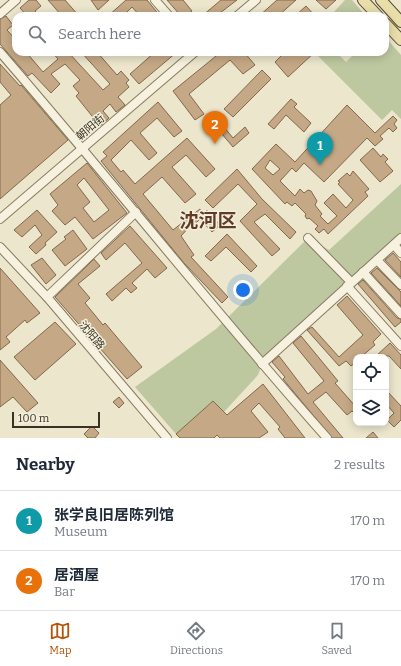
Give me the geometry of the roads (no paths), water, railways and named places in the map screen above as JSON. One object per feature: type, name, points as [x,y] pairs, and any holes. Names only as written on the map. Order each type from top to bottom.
[{"type":"main road","points":[[364,0],[374,12]]},
{"type":"main road","points":[[381,0],[401,22]]},
{"type":"main road","points":[[389,27],[401,40]]},
{"type":"street","points":[[0,14],[16,0]]},
{"type":"street","points":[[155,0],[166,12]]},
{"type":"street","points":[[242,12],[256,0]]},
{"type":"street","points":[[0,52],[83,147],[262,364],[327,438]]},
{"type":"street","name":"朝阳街","points":[[0,219],[190,56]]},
{"type":"street","points":[[46,298],[136,212]]},
{"type":"street","points":[[308,238],[401,346]]},
{"type":"street","points":[[262,364],[401,238]]},
{"type":"street","points":[[394,245],[401,253]]},
{"type":"street","name":"沈阳路","points":[[0,247],[167,438]]},
{"type":"street","points":[[377,260],[401,285]]},
{"type":"street","points":[[363,272],[401,314]]},
{"type":"place","name":"居酒屋","points":[[215,144]]},
{"type":"place","name":"张学良旧居陈列馆","points":[[320,165]]},
{"type":"district","name":"沈河区","points":[[208,220]]}]
